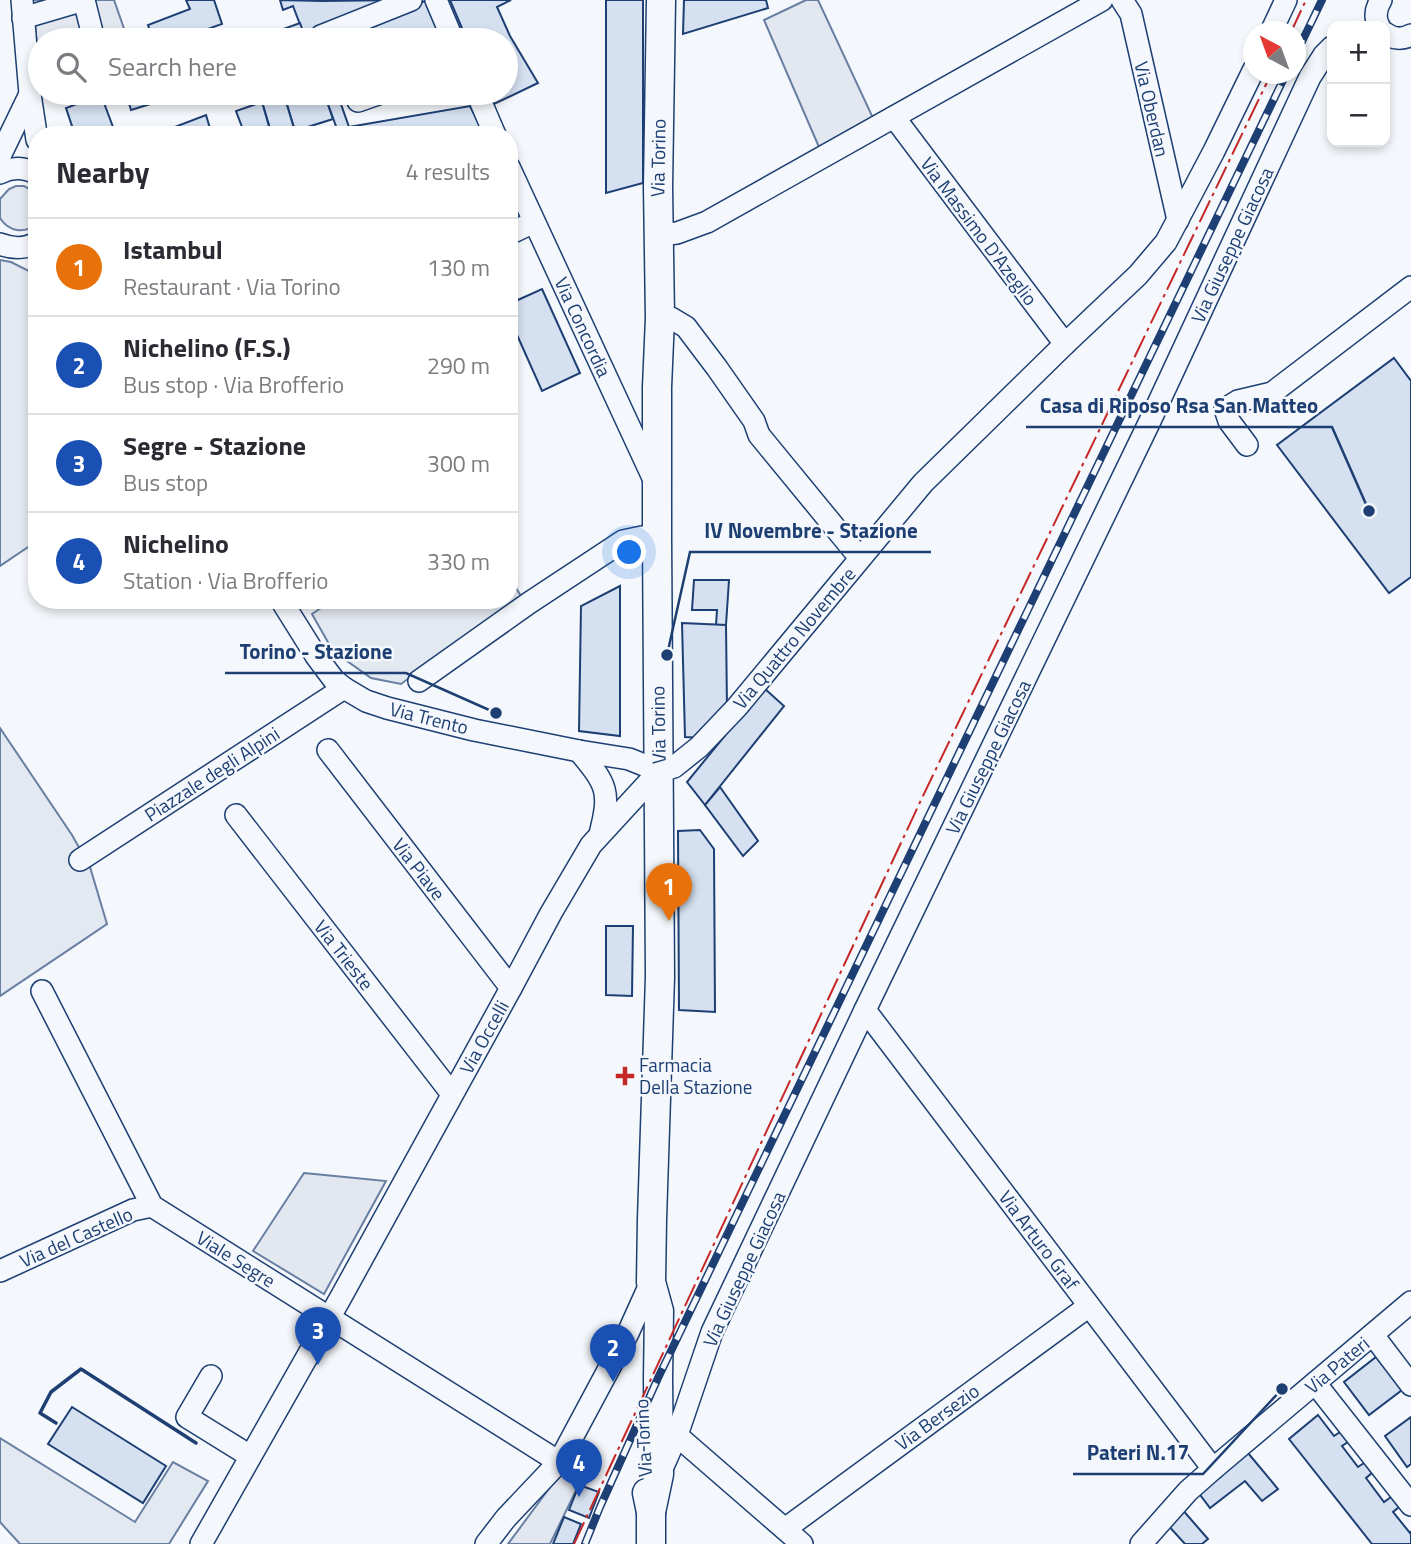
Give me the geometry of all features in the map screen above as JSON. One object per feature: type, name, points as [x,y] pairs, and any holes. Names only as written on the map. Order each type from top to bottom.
[{"type":"main road","name":"Via Torino","points":[[650,1512],[668,1428],[658,1378],[659,1311],[651,1282],[660,977],[657,400],[660,318],[658,235],[661,0]]},
{"type":"main road","name":"Via Torino","points":[[651,1282],[635,1329],[640,1440],[650,1512],[651,1544]]},
{"type":"street","points":[[28,73],[22,9],[85,0],[91,28]]},
{"type":"street","points":[[341,28],[411,0]]},
{"type":"street","points":[[436,0],[448,28]]},
{"type":"street","points":[[658,235],[677,233],[708,222],[1102,0]]},
{"type":"street","name":"Via Oberdan","points":[[1122,0],[1131,14],[1178,220]]},
{"type":"street","points":[[1276,21],[1286,0]]},
{"type":"street","points":[[1377,21],[1381,0]]},
{"type":"street","points":[[1390,36],[1410,38]]},
{"type":"street","name":"Via Giuseppe Giacosa","points":[[668,1428],[865,1010],[1150,421],[1310,77],[1327,52]]},
{"type":"street","name":"Via Quattro Novembre","points":[[659,771],[674,767],[699,747],[727,718],[923,483],[1138,275],[1166,242],[1246,84]]},
{"type":"street","points":[[0,156],[28,98]]},
{"type":"street","points":[[32,105],[35,126]]},
{"type":"street","points":[[482,105],[491,126]]},
{"type":"street","name":"Via Massimo D'Azeglio","points":[[894,117],[1065,344]]},
{"type":"street","points":[[0,173],[15,168],[28,169]]},
{"type":"street","name":"Via Concordia","points":[[518,187],[657,488]]},
{"type":"street","points":[[518,230],[534,222]]},
{"type":"street","points":[[1247,444],[1229,421],[1225,409],[1238,401],[1272,393],[1411,287]]},
{"type":"street","points":[[660,318],[671,318],[686,327],[754,421],[759,435],[860,558]]},
{"type":"street","points":[[621,410],[641,407],[657,400]]},
{"type":"street","points":[[419,681],[623,541],[657,537]]},
{"type":"street","name":"Via Trento","points":[[289,609],[316,656],[334,680],[366,701],[474,730],[629,759],[659,771]]},
{"type":"street","name":"Piazzale degli Alpini","points":[[80,860],[344,688]]},
{"type":"street","name":"Via Piave","points":[[328,750],[511,988]]},
{"type":"street","points":[[579,751],[600,776],[607,798],[600,835]]},
{"type":"street","name":"Via Occelli","points":[[201,1544],[591,845],[659,771]]},
{"type":"street","name":"Via Trieste","points":[[236,815],[452,1094]]},
{"type":"street","points":[[42,991],[152,1206]]},
{"type":"street","name":"Via Arturo Graf","points":[[865,1010],[1213,1469]]},
{"type":"street","name":"Via del Castello","points":[[0,1271],[133,1210],[152,1206]]},
{"type":"street","name":"Viale Segre","points":[[152,1206],[559,1462]]},
{"type":"street","name":"Via Pateri","points":[[1141,1544],[1188,1491],[1411,1303]]},
{"type":"street","name":"Via Bersezio","points":[[785,1529],[1089,1306]]},
{"type":"street","points":[[486,1544],[506,1518],[559,1462],[635,1329]]},
{"type":"street","points":[[1373,1335],[1411,1385]]},
{"type":"street","points":[[211,1376],[187,1417],[250,1456]]},
{"type":"street","points":[[1315,1384],[1411,1505]]},
{"type":"street","points":[[668,1428],[802,1544]]},
{"type":"shaded area","points":[[33,0],[114,0],[124,28],[35,28]]},
{"type":"shaded area","points":[[806,0],[818,0],[873,118],[819,147],[764,20]]},
{"type":"shaded area","points":[[16,186],[28,188],[27,229],[12,229],[0,218],[0,199]]},
{"type":"shaded area","points":[[0,260],[28,270],[28,547],[0,566]]},
{"type":"shaded area","points":[[320,609],[503,609],[401,684],[371,678],[333,651],[312,614]]},
{"type":"shaded area","points":[[0,728],[72,835],[90,867],[107,924],[0,996]]},
{"type":"shaded area","points":[[304,1173],[386,1181],[324,1294],[253,1251]]},
{"type":"shaded area","points":[[0,1438],[135,1522],[173,1462],[208,1481],[169,1544],[20,1544],[0,1522]]},
{"type":"shaded area","points":[[565,1467],[582,1478],[550,1544],[508,1544]]},
{"type":"building","points":[[186,0],[214,0],[222,24],[211,28],[149,28],[148,25],[190,9]]},
{"type":"building","points":[[280,0],[402,0],[324,28],[301,28],[293,6],[283,10]]},
{"type":"building","points":[[450,0],[511,0],[497,7],[506,28],[462,28]]},
{"type":"building","points":[[606,0],[643,0],[643,183],[606,193]]},
{"type":"building","points":[[684,0],[766,0],[768,8],[683,34]]},
{"type":"building","points":[[425,1],[437,28],[352,28]]},
{"type":"building","points":[[300,23],[302,28],[286,28]]},
{"type":"building","points":[[518,49],[538,83],[518,93]]},
{"type":"building","points":[[74,105],[105,105],[113,126],[72,126],[66,108]]},
{"type":"building","points":[[130,105],[147,105],[131,110]]},
{"type":"building","points":[[263,105],[287,105],[293,126],[269,126]]},
{"type":"building","points":[[263,105],[269,126],[242,126],[236,111]]},
{"type":"building","points":[[287,105],[328,105],[333,119],[311,126],[293,126]]},
{"type":"building","points":[[328,105],[341,105],[349,126],[336,126]]},
{"type":"building","points":[[470,106],[480,126],[354,126]]},
{"type":"building","points":[[206,115],[209,126],[177,126]]},
{"type":"building","points":[[518,203],[527,221],[518,226]]},
{"type":"building","points":[[542,289],[580,373],[542,391],[518,337],[518,300]]},
{"type":"building","points":[[1394,358],[1411,381],[1411,577],[1389,593],[1277,445]]},
{"type":"building","points":[[694,580],[729,580],[726,625],[716,625],[717,610],[692,610]]},
{"type":"building","points":[[620,586],[620,736],[579,731],[581,606]]},
{"type":"building","points":[[682,623],[726,625],[727,709],[703,738],[685,737]]},
{"type":"building","points":[[764,688],[784,706],[705,805],[687,782]]},
{"type":"building","points":[[720,787],[758,841],[743,856],[705,805]]},
{"type":"building","points":[[700,830],[714,849],[715,1012],[679,1010],[678,831]]},
{"type":"building","points":[[606,926],[633,926],[632,996],[606,995]]},
{"type":"building","points":[[1376,1357],[1402,1390],[1369,1415],[1344,1382]]},
{"type":"building","points":[[72,1407],[166,1466],[143,1503],[48,1444]]},
{"type":"building","points":[[1318,1415],[1334,1436],[1340,1432],[1348,1442],[1342,1446],[1358,1467],[1364,1463],[1372,1473],[1366,1478],[1384,1502],[1391,1497],[1399,1507],[1393,1512],[1411,1532],[1411,1544],[1372,1544],[1289,1439]]},
{"type":"building","points":[[1411,1417],[1411,1464],[1407,1467],[1385,1436]]},
{"type":"building","points":[[1248,1453],[1278,1489],[1262,1501],[1245,1481],[1210,1508],[1198,1492]]},
{"type":"building","points":[[579,1485],[599,1492],[589,1518],[569,1510]]},
{"type":"building","points":[[1181,1508],[1208,1539],[1202,1544],[1185,1544],[1166,1523]]},
{"type":"building","points":[[564,1517],[581,1524],[573,1544],[553,1544]]},
{"type":"railway","points":[[1306,33],[1322,0]]},
{"type":"railway","points":[[585,1544],[658,1378],[1281,84]]},
{"type":"wall","points":[[56,1423],[40,1413],[51,1392],[81,1369],[196,1443]]},
{"type":"power","points":[[1296,21],[1306,0]]},
{"type":"power","points":[[574,1544],[921,800],[1266,84]]},
{"type":"place","name":"Casa di Riposo Rsa San Matteo","points":[[1369,511]]},
{"type":"place","name":"IV Novembre - Stazione","points":[[667,655]]},
{"type":"place","name":"Torino - Stazione","points":[[496,713]]},
{"type":"place","name":"Istambul","points":[[669,921]]},
{"type":"place","name":"Farmacia Della Stazione","points":[[625,1076]]},
{"type":"place","name":"Segre - Stazione","points":[[318,1365]]},
{"type":"place","name":"Nichelino (F.S.)","points":[[613,1382]]},
{"type":"place","name":"Pateri N.17","points":[[1282,1389]]},
{"type":"place","name":"Nichelino","points":[[579,1497]]}]
